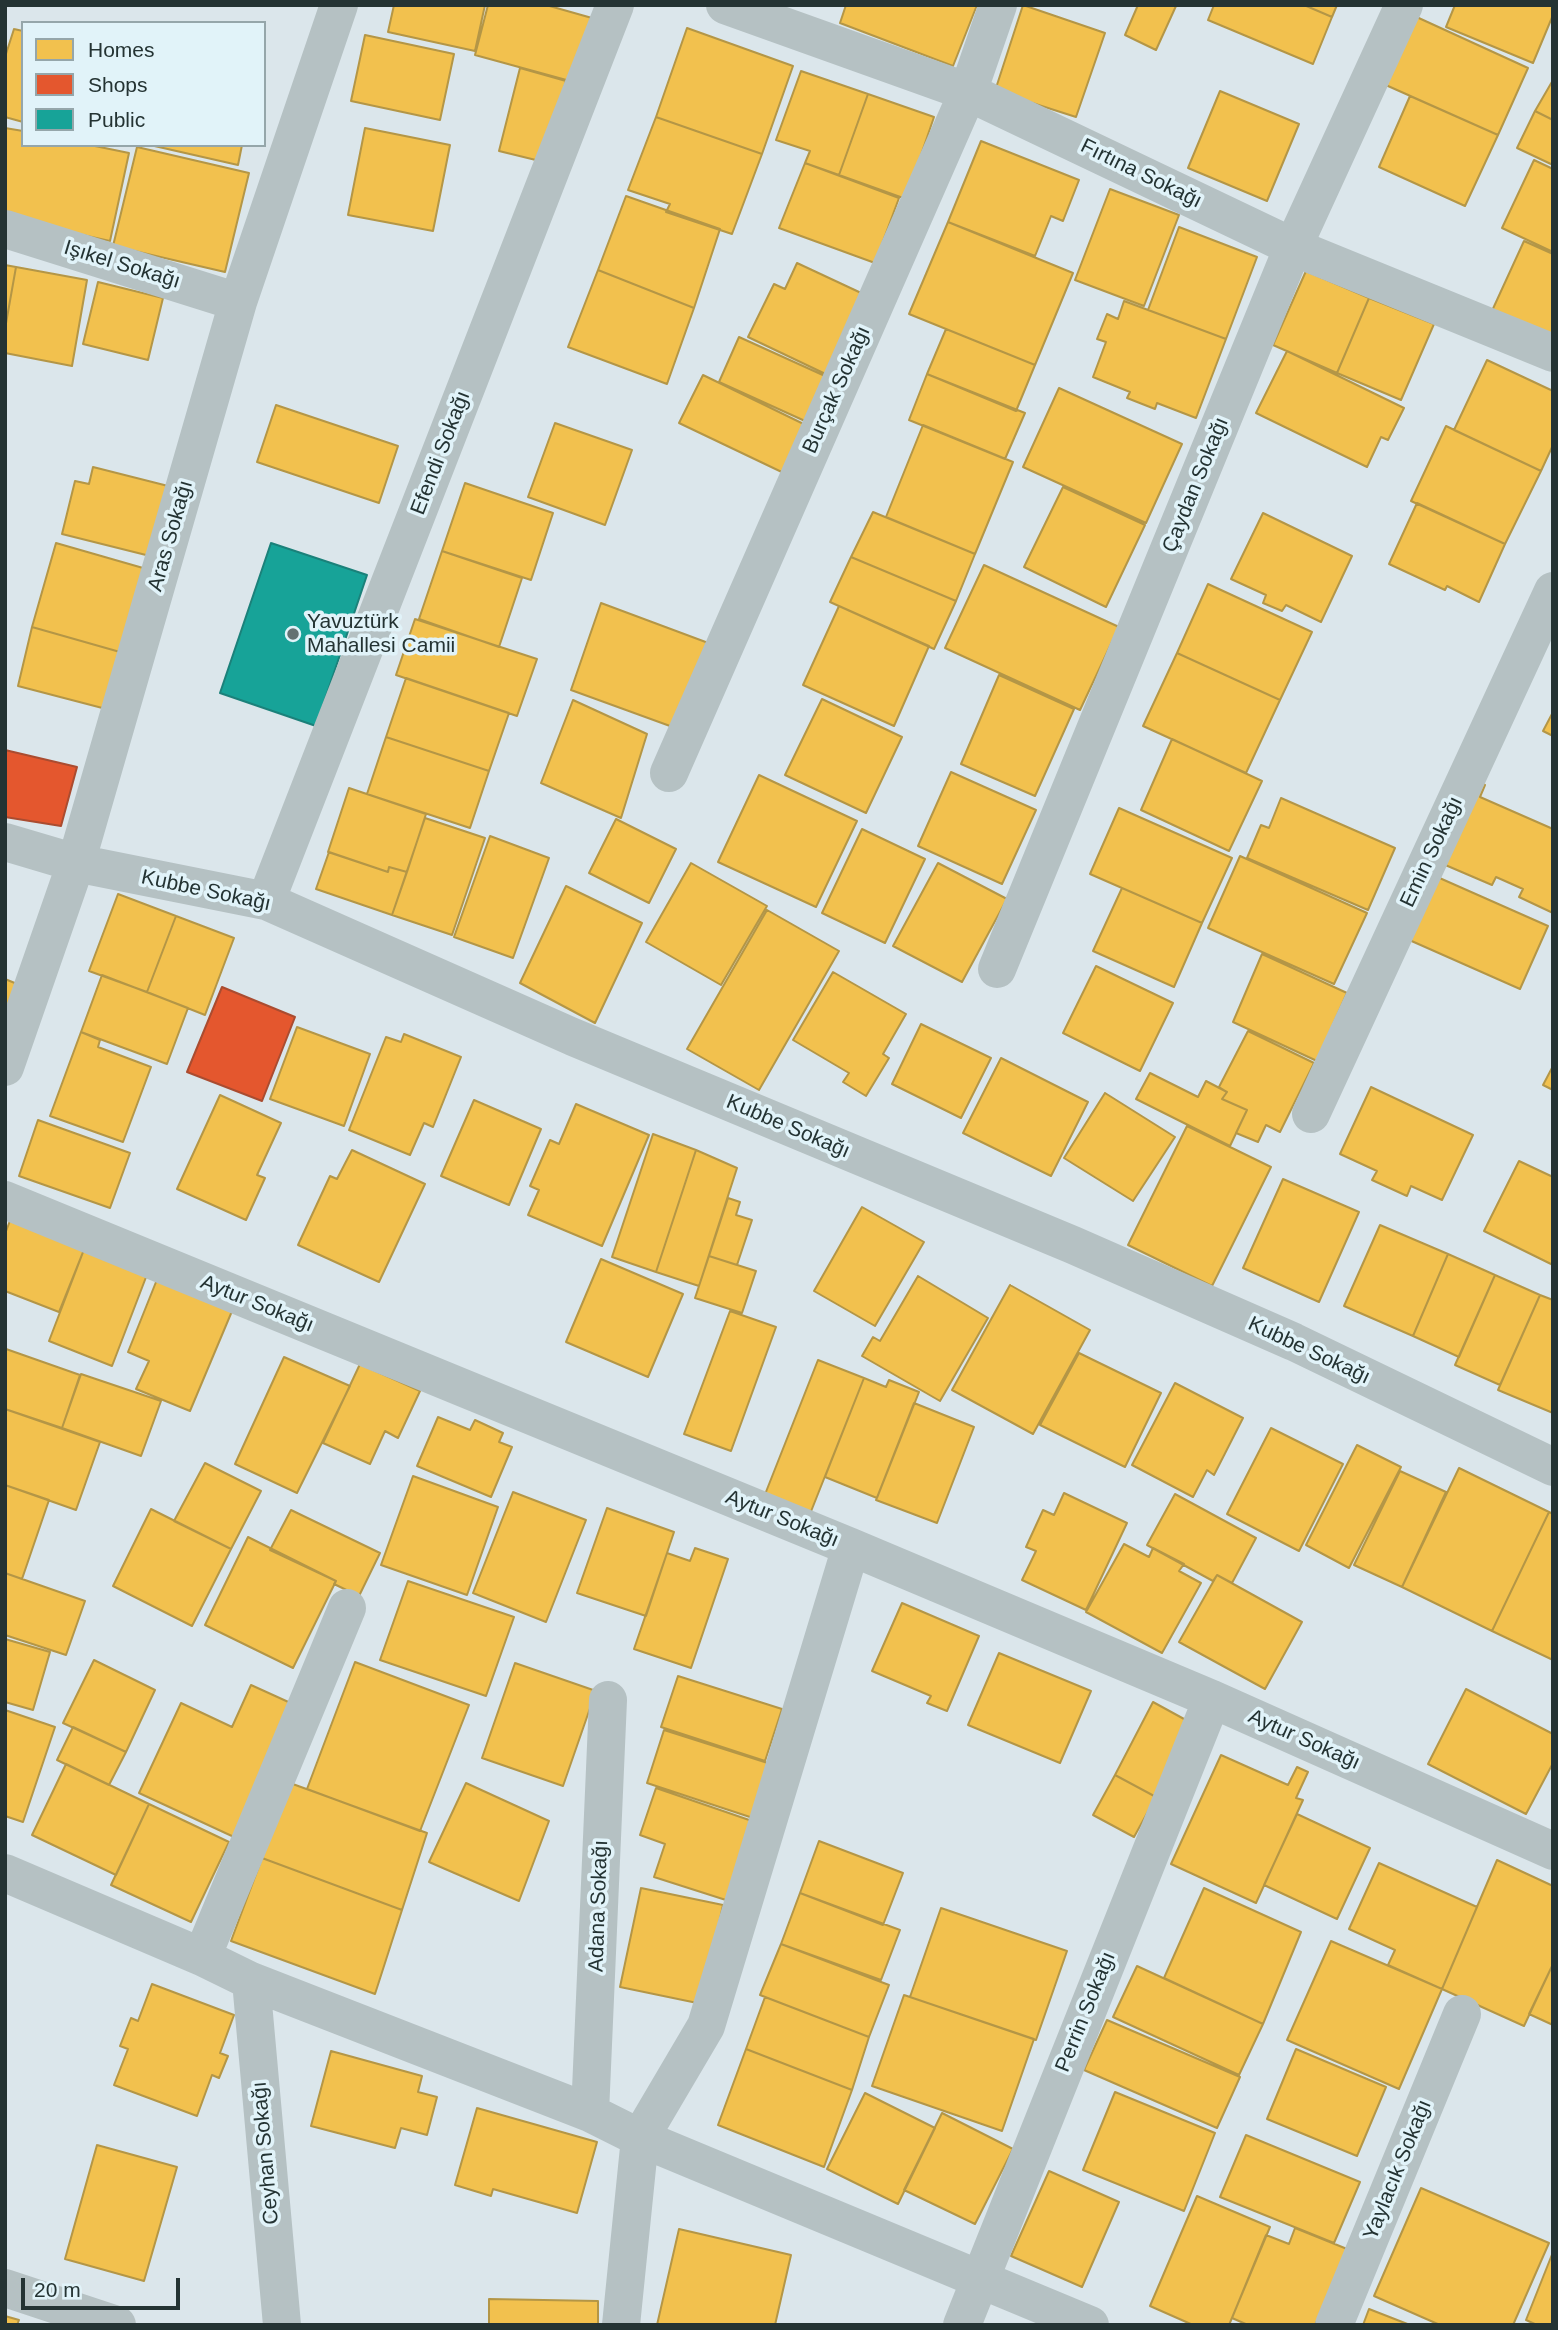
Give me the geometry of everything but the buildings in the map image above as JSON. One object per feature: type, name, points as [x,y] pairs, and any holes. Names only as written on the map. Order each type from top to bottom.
[{"type":"street","name":"Aras Sokağı","points":[[5,1067],[76,863],[238,302],[339,5]]},
{"type":"street","name":"Efendi Sokağı","points":[[266,901],[615,5]]},
{"type":"street","name":"Fırtına Sokağı","points":[[725,5],[968,92],[1293,247],[1553,353]]},
{"type":"street","name":"Burçak Sokağı","points":[[669,773],[968,92],[998,5]]},
{"type":"street","name":"Çaydan Sokağı","points":[[997,969],[1293,247],[1404,5]]},
{"type":"street","name":"Işıkel Sokağı","points":[[5,229],[238,302]]},
{"type":"street","name":"Emin Sokağı","points":[[1311,1114],[1553,591]]},
{"type":"street","name":"Kubbe Sokağı","points":[[5,842],[76,863],[266,901],[573,1037],[1073,1245],[1269,1331],[1553,1467]]},
{"type":"street","name":"Aytur Sokağı","points":[[5,1200],[851,1547],[1212,1699],[1553,1851]]},
{"type":"street","points":[[621,2325],[640,2138],[706,2026],[851,1547]]},
{"type":"street","points":[[202,1957],[347,1608]]},
{"type":"street","name":"Perrin Sokağı","points":[[962,2325],[1212,1699]]},
{"type":"street","name":"Adana Sokağı","points":[[590,2113],[608,1700]]},
{"type":"street","points":[[5,1872],[202,1957],[251,1982],[590,2113],[640,2138],[1090,2325]]},
{"type":"street","name":"Ceyhan Sokağı","points":[[251,1982],[282,2325]]},
{"type":"street","name":"Yaylacık Sokağı","points":[[1334,2325],[1462,2014]]},
{"type":"street","points":[[5,2288],[117,2325]]},
{"type":"place","name":"Yavuztürk Mahallesi Camii","points":[[293,634]]}]
